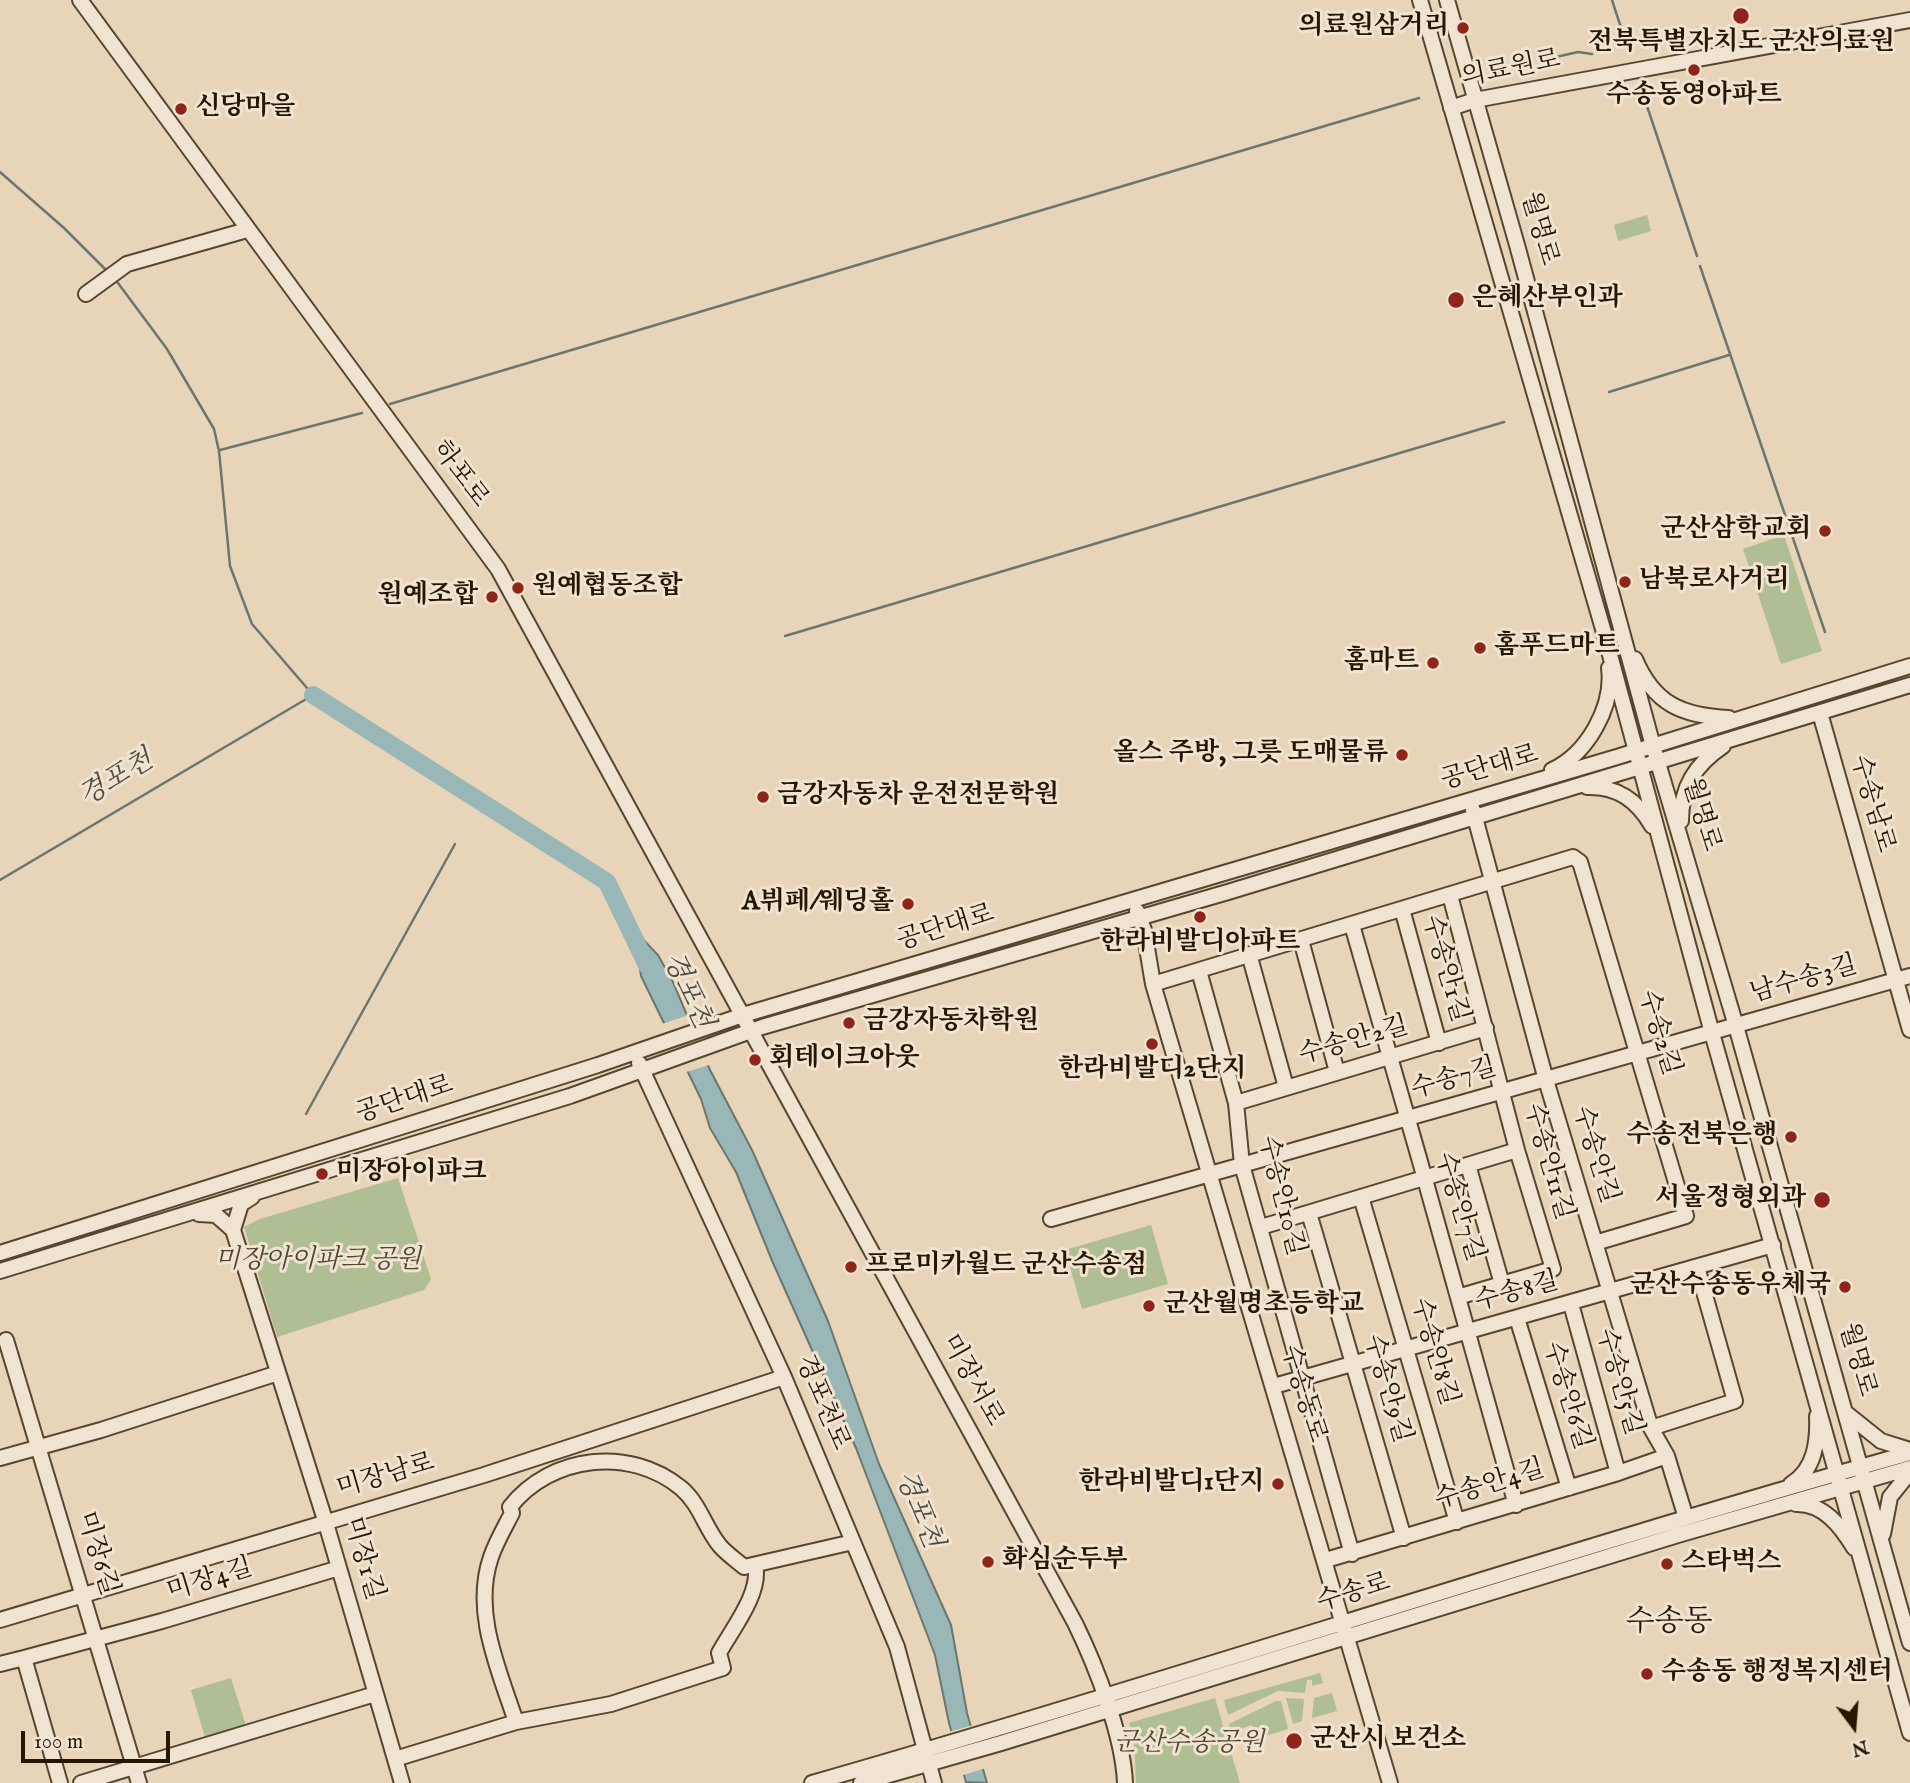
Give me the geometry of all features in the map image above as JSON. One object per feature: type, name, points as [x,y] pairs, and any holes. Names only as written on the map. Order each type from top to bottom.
[{"type":"street","name":"하포로","points":[[80,0],[170,118],[247,230],[498,569],[743,1015]]},
{"type":"street","name":"월명로","points":[[1420,0],[1603,629],[1712,1033],[1843,1488],[1910,1733]]},
{"type":"street","name":"월명로","points":[[1447,0],[1653,746],[1736,1026],[1910,1643]]},
{"type":"street","name":"의료원로","points":[[1451,108],[1475,100],[1910,20]]},
{"type":"street","points":[[86,294],[127,264],[247,230]]},
{"type":"street","points":[[1620,625],[1638,667],[1655,694],[1669,704],[1698,717],[1741,719]]},
{"type":"street","points":[[1521,785],[1560,767],[1584,747],[1594,730],[1603,708],[1610,677],[1603,629]]},
{"type":"street","name":"공단대로","points":[[0,1253],[743,1015],[1653,746],[1910,666]]},
{"type":"street","name":"공단대로","points":[[0,1271],[270,1189],[643,1070],[752,1031],[1140,918],[1910,685]]},
{"type":"street","name":"수송남로","points":[[1820,713],[1903,978],[1910,1030]]},
{"type":"street","points":[[1681,837],[1681,805],[1695,769],[1722,746],[1742,736]]},
{"type":"street","points":[[1555,793],[1589,787],[1618,792],[1634,801],[1645,814],[1662,846]]},
{"type":"street","name":"수송안길","points":[[1470,800],[1546,1080],[1595,1243],[1651,1428],[1667,1456],[1686,1518]]},
{"type":"street","name":"수송2길","points":[[1493,881],[1573,858],[1580,862],[1686,1216],[1595,1243]]},
{"type":"street","name":"수송안1길","points":[[1153,984],[1493,881]]},
{"type":"street","name":"수송안11길","points":[[1450,895],[1501,1092],[1553,1269],[1461,1296]]},
{"type":"street","name":"수송동로","points":[[1133,899],[1140,918],[1153,984],[1208,1174],[1274,1386],[1390,1783]]},
{"type":"street","name":"수송안1길","points":[[1402,909],[1439,1042]]},
{"type":"street","name":"수송안7길","points":[[1352,925],[1423,1179],[1461,1296],[1516,1504]]},
{"type":"street","points":[[1301,940],[1337,1072]]},
{"type":"street","points":[[1249,954],[1286,1087]]},
{"type":"street","name":"수송안10길","points":[[1199,971],[1236,1103],[1242,1165],[1352,1554]]},
{"type":"street","name":"남수송3길","points":[[1712,1033],[1903,978]]},
{"type":"street","name":"미장서로","points":[[743,1015],[1075,1623],[1107,1704],[1125,1783]]},
{"type":"street","name":"수송안2길","points":[[1236,1103],[1486,1028]]},
{"type":"street","name":"수송7길","points":[[1051,1219],[1712,1033]]},
{"type":"street","name":"경포천로","points":[[637,1051],[643,1070],[785,1377],[897,1647],[932,1756],[934,1783]]},
{"type":"street","points":[[1261,1227],[1517,1150]]},
{"type":"street","points":[[1468,1165],[1502,1284]]},
{"type":"street","points":[[179,1216],[216,1214],[233,1230],[242,1204],[270,1189]]},
{"type":"street","name":"수송안8길","points":[[1361,1197],[1457,1522]]},
{"type":"street","name":"수송안9길","points":[[1309,1213],[1404,1538]]},
{"type":"street","name":"미장1길","points":[[233,1230],[325,1520],[401,1783]]},
{"type":"street","name":"수송8길","points":[[1274,1386],[1773,1245]]},
{"type":"street","points":[[1651,1428],[1735,1401],[1697,1266]]},
{"type":"street","name":"수송안5길","points":[[1571,1304],[1618,1474]]},
{"type":"street","name":"수송안6길","points":[[1517,1318],[1569,1488]]},
{"type":"street","name":"미장6길","points":[[6,1340],[139,1783]]},
{"type":"street","points":[[0,1458],[101,1430],[278,1373]]},
{"type":"street","name":"미장남로","points":[[0,1620],[325,1520],[484,1475],[785,1377]]},
{"type":"street","points":[[1778,1490],[1802,1477],[1811,1460],[1817,1434],[1815,1393]]},
{"type":"street","points":[[1846,1412],[1881,1441],[1910,1451]]},
{"type":"street","name":"수송로","points":[[1346,1629],[1843,1488],[1863,1474],[1910,1451]]},
{"type":"street","name":"수송안4길","points":[[1326,1560],[1618,1474],[1667,1456]]},
{"type":"street","points":[[516,1722],[487,1625],[484,1607],[486,1574],[491,1556],[512,1513],[510,1507],[541,1479],[583,1463],[606,1461],[648,1467],[683,1489],[697,1506],[720,1546],[744,1567],[853,1542]]},
{"type":"street","points":[[1883,1549],[1883,1524],[1890,1497],[1910,1470]]},
{"type":"street","name":"수송로","points":[[812,1783],[932,1756],[1107,1704],[1778,1490],[1838,1473],[1910,1470]]},
{"type":"street","points":[[1780,1506],[1805,1504],[1825,1513],[1842,1530],[1864,1566]]},
{"type":"street","points":[[395,1759],[516,1722],[611,1704],[723,1668],[719,1653],[750,1595],[758,1575],[755,1565]]},
{"type":"street","name":"미장4길","points":[[0,1664],[339,1568]]},
{"type":"street","points":[[24,1658],[60,1783]]},
{"type":"street","points":[[81,1783],[375,1694]]},
{"type":"street","name":"수송로","points":[[861,1783],[932,1756]]},
{"type":"green space","points":[[1647,215],[1651,231],[1618,241],[1614,225]]},
{"type":"green space","points":[[1784,535],[1822,651],[1781,664],[1743,549]]},
{"type":"green space","name":"미장아이파크 공원","points":[[398,1178],[431,1279],[424,1290],[277,1337],[244,1227],[260,1219]]},
{"type":"green space","points":[[1151,1225],[1168,1284],[1082,1309],[1065,1250]]},
{"type":"green space","points":[[1320,1673],[1323,1683],[1312,1686],[1312,1680],[1307,1680],[1305,1693],[1278,1691],[1228,1715],[1224,1700]]},
{"type":"green space","points":[[231,1678],[247,1729],[206,1741],[191,1690]]},
{"type":"green space","points":[[1332,1693],[1337,1711],[1312,1718],[1314,1698]]},
{"type":"green space","name":"군산수송공원","points":[[1215,1698],[1240,1783],[1136,1783],[1134,1738],[1129,1723]]},
{"type":"green space","points":[[1286,1698],[1304,1699],[1302,1721],[1293,1724]]},
{"type":"green space","points":[[1281,1701],[1288,1729],[1256,1739],[1252,1725],[1231,1732],[1229,1724]]},
{"type":"water","points":[[635,931],[658,955],[673,982],[710,1070],[752,1150],[828,1321],[879,1464],[951,1625],[967,1713],[987,1783],[966,1782],[949,1723],[935,1655],[856,1448],[773,1263],[736,1172],[710,1128],[701,1099],[641,976]]},
{"type":"pier","points":[[692,1014],[712,1064],[683,1073],[662,1024]]},
{"type":"pier","points":[[974,1725],[986,1768],[960,1776],[948,1732]]},
{"type":"waterway","points":[[1612,0],[1628,49]]},
{"type":"waterway","points":[[1547,59],[1578,52],[1592,54]]},
{"type":"waterway","points":[[1640,85],[1697,256]]},
{"type":"waterway","points":[[390,404],[1419,98]]},
{"type":"waterway","points":[[0,172],[64,228],[108,272]]},
{"type":"waterway","points":[[1700,266],[1825,632]]},
{"type":"waterway","points":[[0,880],[313,695],[252,624],[230,566],[219,451],[214,429],[167,349],[115,279]]},
{"type":"waterway","points":[[1609,392],[1729,355]]},
{"type":"waterway","points":[[220,450],[362,413]]},
{"type":"waterway","points":[[785,636],[1504,422]]},
{"type":"waterway","name":"경포천","points":[[313,695],[607,882],[647,965]]},
{"type":"waterway","points":[[306,1114],[455,844]]},
{"type":"place","name":"전북특별자치도 군산의료원","points":[[1741,16]]},
{"type":"place","name":"의료원삼거리","points":[[1463,28]]},
{"type":"place","name":"수송동영아파트","points":[[1694,70]]},
{"type":"place","name":"신당마을","points":[[181,109]]},
{"type":"place","name":"은혜산부인과","points":[[1456,300]]},
{"type":"place","name":"군산삼학교회","points":[[1825,531]]},
{"type":"place","name":"남북로사거리","points":[[1625,582]]},
{"type":"place","name":"원예협동조합","points":[[518,588]]},
{"type":"place","name":"원예조합","points":[[492,597]]},
{"type":"place","name":"홈푸드마트","points":[[1480,648]]},
{"type":"place","name":"홈마트","points":[[1433,663]]},
{"type":"place","name":"올스 주방, 그릇 도매물류","points":[[1402,755]]},
{"type":"place","name":"금강자동차 운전전문학원","points":[[763,797]]},
{"type":"place","name":"A뷔페/웨딩홀","points":[[908,904]]},
{"type":"place","name":"한라비발디아파트","points":[[1200,917]]},
{"type":"place","name":"금강자동차학원","points":[[849,1023]]},
{"type":"place","name":"한라비발디2단지","points":[[1152,1044]]},
{"type":"place","name":"회테이크아웃","points":[[755,1060]]},
{"type":"place","name":"수송전북은행","points":[[1791,1137]]},
{"type":"place","name":"미장아이파크","points":[[322,1174]]},
{"type":"place","name":"서울정형외과","points":[[1822,1200]]},
{"type":"place","name":"프로미카월드 군산수송점","points":[[851,1267]]},
{"type":"place","name":"군산수송동우체국","points":[[1845,1287]]},
{"type":"place","name":"군산월명초등학교","points":[[1149,1306]]},
{"type":"place","name":"한라비발디1단지","points":[[1278,1484]]},
{"type":"place","name":"화심순두부","points":[[988,1562]]},
{"type":"place","name":"스타벅스","points":[[1667,1564]]},
{"type":"place","name":"수송동 행정복지센터","points":[[1647,1674]]},
{"type":"place","name":"군산시 보건소","points":[[1294,1741]]},
{"type":"district","name":"수송동","points":[[1669,1624]]}]
